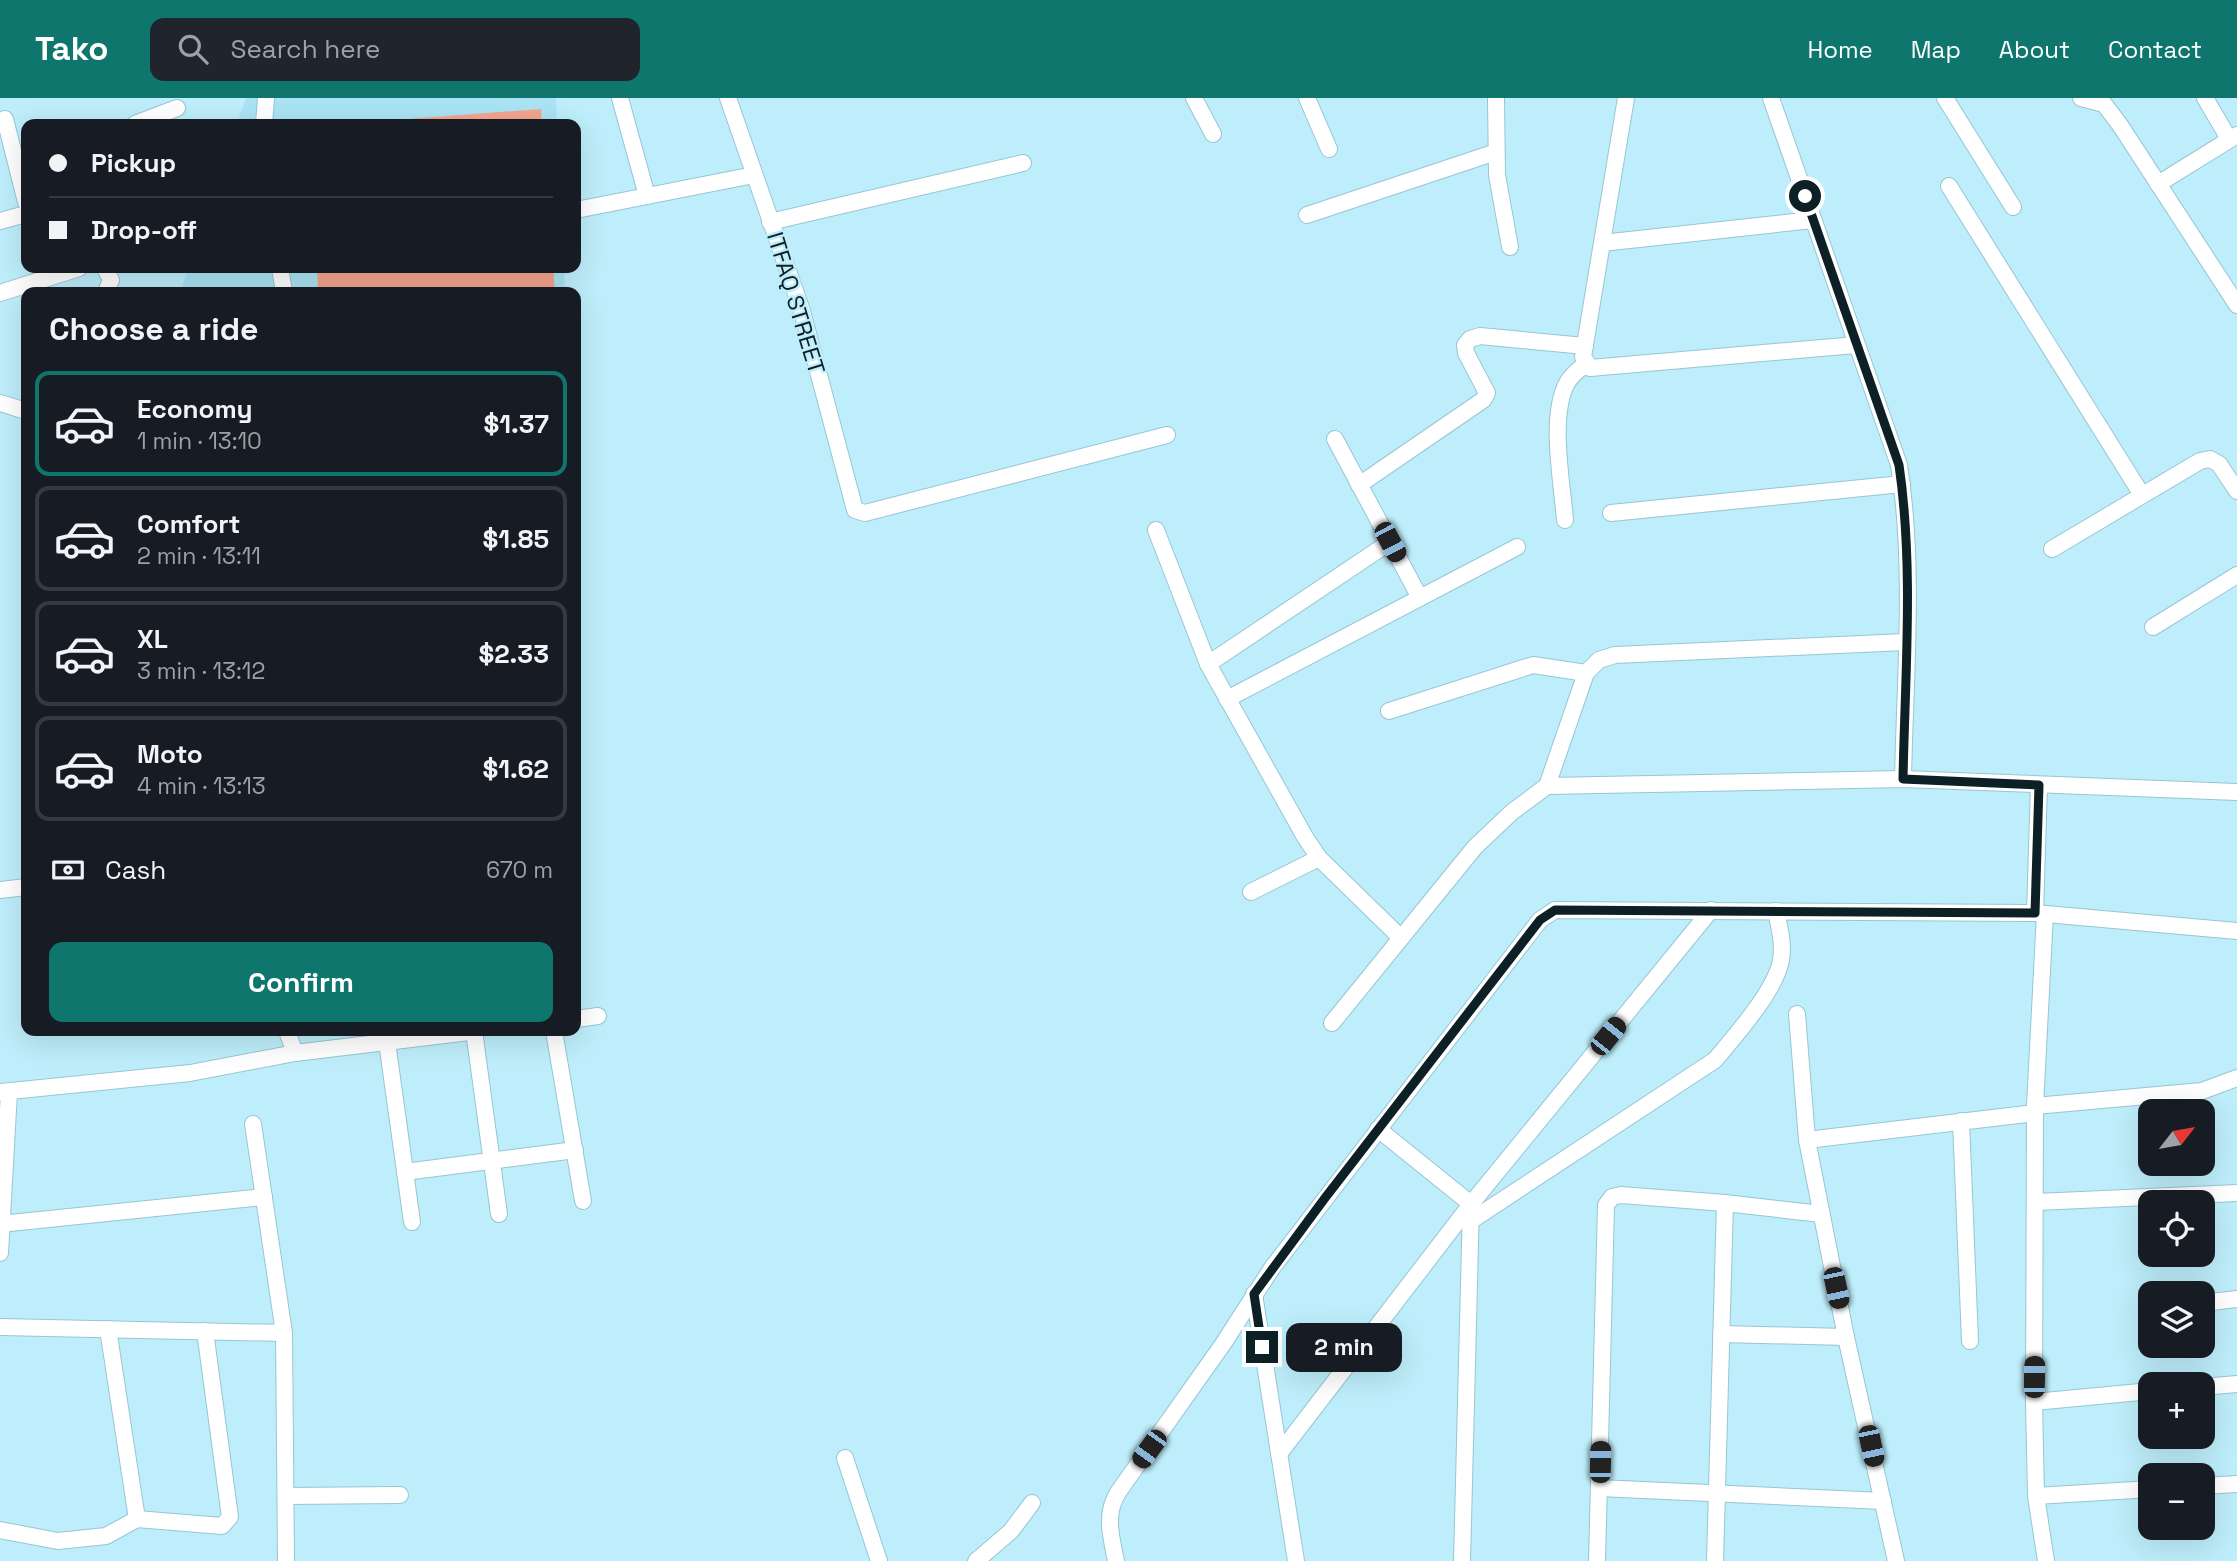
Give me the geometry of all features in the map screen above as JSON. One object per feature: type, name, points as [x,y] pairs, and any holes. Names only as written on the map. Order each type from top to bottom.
[{"type":"street","points":[[264,119],[266,98]]},
{"type":"street","points":[[620,98],[646,196]]},
{"type":"street","name":"ITFAQ STREET","points":[[728,98],[802,311],[855,510],[864,513],[1167,435]]},
{"type":"street","points":[[1194,98],[1213,134]]},
{"type":"street","points":[[1307,98],[1329,149]]},
{"type":"street","points":[[1496,98],[1497,175],[1510,247]]},
{"type":"street","points":[[1626,98],[1583,357],[1590,368],[1596,370],[1856,345]]},
{"type":"street","points":[[1771,98],[1899,465],[1906,507],[1903,779]]},
{"type":"street","points":[[1945,98],[2013,206]]},
{"type":"street","points":[[2081,98],[2104,104],[2237,305]]},
{"type":"street","points":[[2158,184],[2233,137],[2204,98]]},
{"type":"street","points":[[148,119],[177,108]]},
{"type":"street","points":[[5,119],[21,164]]},
{"type":"street","points":[[1307,215],[1496,152]]},
{"type":"street","points":[[771,222],[1023,163]]},
{"type":"street","points":[[581,209],[754,175]]},
{"type":"street","points":[[1949,186],[2142,495]]},
{"type":"street","points":[[0,220],[21,215]]},
{"type":"street","points":[[1602,243],[1813,220]]},
{"type":"street","points":[[0,293],[63,273]]},
{"type":"street","points":[[1359,485],[1483,400],[1487,393],[1466,353],[1465,345],[1470,339],[1480,336],[1585,346]]},
{"type":"street","points":[[1565,520],[1558,434],[1562,398],[1572,376],[1587,363]]},
{"type":"street","points":[[0,403],[21,409]]},
{"type":"street","points":[[1335,439],[1420,598]]},
{"type":"street","points":[[2052,549],[2200,461],[2210,459],[2219,464],[2237,491]]},
{"type":"street","points":[[1611,513],[1902,484]]},
{"type":"street","points":[[1156,530],[1208,664],[1319,858],[1401,939]]},
{"type":"street","points":[[1208,664],[1390,542]]},
{"type":"street","points":[[1227,699],[1517,547]]},
{"type":"street","points":[[2152,626],[2237,575]]},
{"type":"street","points":[[1332,1023],[1475,847],[1512,812],[1547,786],[1586,673],[1600,660],[1615,655],[1905,642]]},
{"type":"street","points":[[1389,711],[1533,665],[1586,673]]},
{"type":"street","points":[[1547,786],[1903,779],[2237,792]]},
{"type":"street","points":[[2039,785],[2034,1402],[2036,1496],[2046,1561]]},
{"type":"street","points":[[1251,892],[1319,858]]},
{"type":"street","points":[[0,890],[21,888]]},
{"type":"street","points":[[1116,1561],[1109,1523],[1111,1503],[1223,1344],[1254,1294],[1540,920],[1555,910],[2040,914],[2237,931]]},
{"type":"street","points":[[1279,1454],[1471,1204],[1711,910]]},
{"type":"street","points":[[1469,1222],[1715,1060],[1742,1029],[1777,974],[1782,958],[1776,911]]},
{"type":"street","points":[[1797,1014],[1807,1140],[1846,1337],[1896,1561]]},
{"type":"street","points":[[581,1018],[598,1016]]},
{"type":"street","points":[[289,1036],[295,1053]]},
{"type":"street","points":[[0,1253],[4,1092],[190,1073],[295,1053],[436,1036]]},
{"type":"street","points":[[477,1036],[499,1214]]},
{"type":"street","points":[[555,1036],[583,1201]]},
{"type":"street","points":[[387,1042],[412,1222]]},
{"type":"street","points":[[1807,1140],[2035,1109],[2202,1091],[2237,1078]]},
{"type":"street","points":[[1961,1121],[1970,1341]]},
{"type":"street","points":[[253,1124],[284,1333],[286,1561]]},
{"type":"street","points":[[1378,1129],[1471,1204]]},
{"type":"street","points":[[405,1172],[575,1150]]},
{"type":"street","points":[[2036,1202],[2237,1193]]},
{"type":"street","points":[[1597,1561],[1606,1205],[1612,1197],[1621,1195],[1821,1214]]},
{"type":"street","points":[[1,1224],[264,1197]]},
{"type":"street","points":[[1715,1561],[1726,1203]]},
{"type":"street","points":[[1462,1561],[1471,1204]]},
{"type":"street","points":[[1254,1294],[1296,1561]]},
{"type":"street","points":[[2215,1302],[2237,1299]]},
{"type":"street","points":[[0,1327],[284,1333]]},
{"type":"street","points":[[108,1329],[137,1519]]},
{"type":"street","points":[[0,1530],[58,1541],[82,1541],[106,1536],[137,1519],[222,1526],[230,1517],[205,1331]]},
{"type":"street","points":[[1721,1334],[1846,1337]]},
{"type":"street","points":[[2215,1386],[2237,1384]]},
{"type":"street","points":[[2034,1402],[2138,1392]]},
{"type":"street","points":[[845,1458],[879,1561]]},
{"type":"street","points":[[2215,1485],[2237,1484]]},
{"type":"street","points":[[1599,1488],[1883,1501]]},
{"type":"street","points":[[2036,1496],[2138,1490]]},
{"type":"street","points":[[286,1496],[400,1495]]},
{"type":"street","points":[[976,1561],[1011,1531],[1032,1503]]},
{"type":"shaded area","points":[[246,98],[556,98],[557,119],[239,119]]},
{"type":"shaded area","points":[[541,109],[542,119],[408,119]]},
{"type":"shaded area","points":[[187,273],[564,273],[565,287],[182,287]]},
{"type":"shaded area","points":[[317,273],[553,273],[555,287],[318,287]]},
{"type":"route","points":[[1262,1347],[1254,1294],[1540,920],[1555,910],[2035,913],[2039,785],[1903,779],[1907,557],[1906,507],[1899,465],[1805,196]]}]
